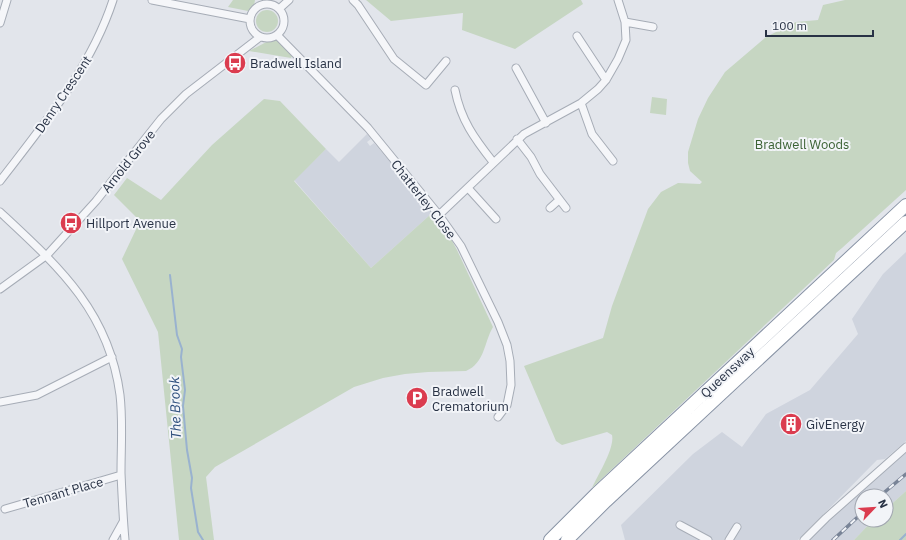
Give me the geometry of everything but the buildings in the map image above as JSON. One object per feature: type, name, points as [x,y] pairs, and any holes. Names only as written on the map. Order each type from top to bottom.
[{"type":"highway","name":"Queensway","points":[[550,540],[603,488],[906,205]]},
{"type":"highway","name":"Queensway","points":[[567,540],[606,501],[906,222]]},
{"type":"street","points":[[0,23],[7,0]]},
{"type":"street","name":"Denry Crescent","points":[[0,181],[63,96],[91,54],[100,36],[113,0]]},
{"type":"street","points":[[152,0],[250,19]]},
{"type":"street","points":[[279,9],[289,0]]},
{"type":"street","points":[[353,0],[358,5],[394,59],[426,85],[446,61]]},
{"type":"street","points":[[439,215],[517,139],[580,103],[598,90],[606,80],[618,59],[626,40],[625,22],[618,0]]},
{"type":"street","points":[[260,3],[279,9],[284,21],[283,27],[277,35],[269,38],[260,37],[252,28],[250,19],[260,3]]},
{"type":"street","points":[[625,22],[653,27]]},
{"type":"street","name":"Chatterley Close","points":[[277,35],[368,128],[439,215],[461,246],[498,322],[507,345],[510,361],[510,385],[507,405],[498,417]]},
{"type":"street","points":[[578,36],[606,80]]},
{"type":"street","name":"Arnold Grove","points":[[0,289],[47,255],[96,201],[161,119],[186,94],[260,37]]},
{"type":"street","points":[[516,68],[546,123]]},
{"type":"street","points":[[455,90],[460,110],[468,128],[475,140],[493,162]]},
{"type":"street","points":[[580,103],[592,134],[613,161]]},
{"type":"street","points":[[517,139],[566,208]]},
{"type":"street","points":[[468,188],[496,219]]},
{"type":"street","points":[[550,208],[559,200]]},
{"type":"street","points":[[0,212],[47,255],[80,294],[100,326],[112,357],[121,402],[121,475],[125,540]]},
{"type":"street","points":[[484,218],[490,212]]},
{"type":"street","points":[[0,402],[37,395],[112,357]]},
{"type":"street","points":[[804,540],[826,518],[906,447]]},
{"type":"street","name":"Tennant Place","points":[[5,509],[121,475]]},
{"type":"street","points":[[113,540],[124,522]]},
{"type":"street","points":[[680,525],[708,540]]},
{"type":"street","points":[[729,540],[736,527]]},
{"type":"shaded area","points":[[367,134],[371,139],[367,142],[370,146],[374,143],[432,211],[431,214],[371,268],[294,180],[326,149],[339,162]]},
{"type":"shaded area","points":[[906,252],[906,441],[885,459],[877,460],[798,540],[625,540],[621,525],[693,454],[722,432],[742,447],[766,414],[810,390],[858,334],[852,319],[883,274]]},
{"type":"shaded area","points":[[906,451],[906,491],[894,502],[894,488],[865,488]]},
{"type":"shaded area","points":[[854,498],[854,528],[865,528],[854,540],[809,540]]},
{"type":"green space","points":[[233,0],[255,0],[254,6],[248,11],[228,7]]},
{"type":"green space","points":[[366,0],[581,0],[583,4],[515,49],[462,30],[463,13],[391,21]]},
{"type":"green space","name":"Bradwell Woods","points":[[845,0],[906,0],[906,190],[836,253],[834,260],[592,488],[609,454],[612,435],[607,432],[562,445],[556,441],[524,366],[603,338],[612,306],[648,209],[661,192],[678,183],[700,184],[702,182],[690,171],[688,152],[698,119],[708,98],[725,72],[766,37],[796,22],[818,20],[823,5]]},
{"type":"green space","points":[[267,10],[275,13],[278,21],[275,29],[267,32],[259,29],[256,21],[259,13]]},
{"type":"green space","points":[[274,38],[291,54],[291,58],[249,51]]},
{"type":"green space","points":[[652,97],[667,99],[666,115],[650,113]]},
{"type":"green space","points":[[264,99],[280,101],[326,149],[294,181],[371,268],[431,214],[451,239],[493,327],[481,358],[466,371],[405,374],[383,378],[354,387],[215,467],[206,477],[214,540],[179,540],[158,332],[122,259],[140,221],[114,195],[127,178],[161,200],[212,145]]},
{"type":"green space","points":[[906,491],[906,540],[854,540],[865,528],[894,528],[894,502]]},
{"type":"waterway","name":"The Brook","points":[[170,275],[177,335],[182,349],[181,357],[185,390],[183,406],[187,450],[192,478],[191,488],[198,532],[203,540]]},
{"type":"waterway","points":[[900,540],[906,534]]},
{"type":"railway","points":[[889,488],[906,474]]},
{"type":"railway","points":[[833,540],[854,520]]},
{"type":"place","name":"Bradwell Island","points":[[235,63]]},
{"type":"place","name":"Hillport Avenue","points":[[71,223]]},
{"type":"place","name":"Bradwell Crematorium","points":[[417,398]]},
{"type":"place","name":"GivEnergy","points":[[791,424]]}]
